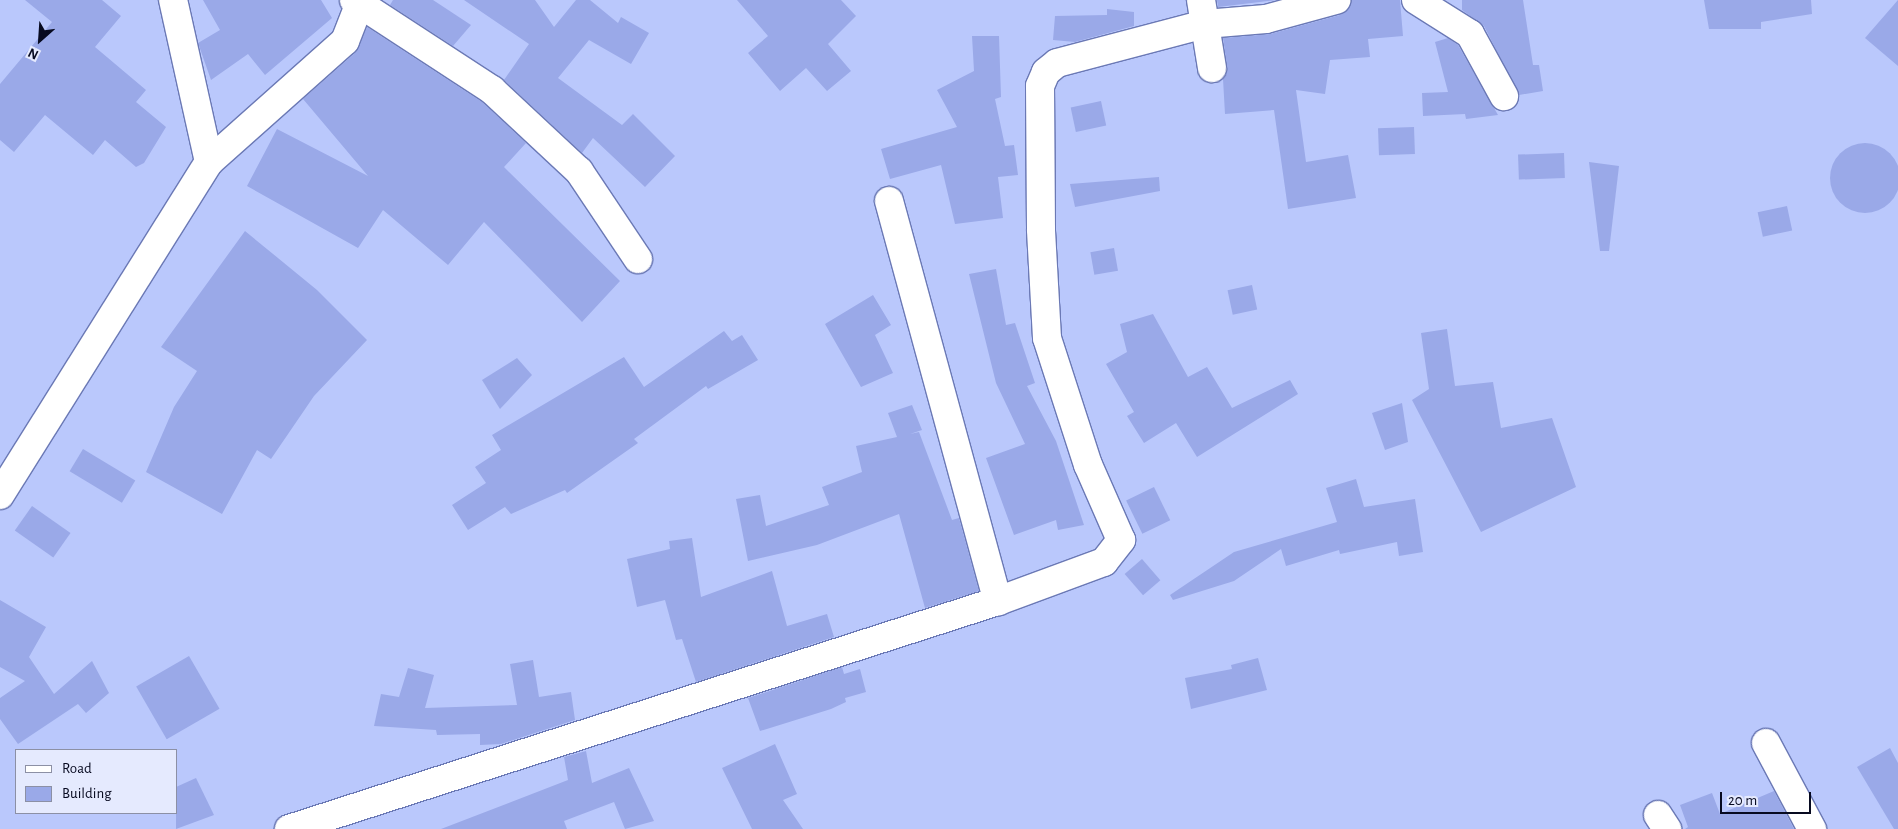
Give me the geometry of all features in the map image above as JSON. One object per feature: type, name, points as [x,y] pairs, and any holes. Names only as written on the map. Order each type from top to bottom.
[{"type":"street","points":[[173,0],[209,162]]},
{"type":"street","points":[[288,829],[998,601],[1104,562],[1121,540],[1088,465],[1046,338],[1040,86],[1046,72],[1057,63],[1203,12],[1266,19],[1331,0]]},
{"type":"street","points":[[1416,0],[1470,34],[1504,96]]},
{"type":"street","points":[[0,494],[209,162],[345,40],[358,2],[492,90],[579,171],[638,259]]},
{"type":"street","points":[[1203,12],[1212,68]]},
{"type":"street","points":[[889,201],[998,601]]},
{"type":"street","points":[[1766,743],[1812,829]]},
{"type":"building","points":[[25,0],[102,0],[121,16],[95,47],[146,90],[136,102],[166,127],[144,163],[136,167],[105,140],[93,155],[45,115],[14,152],[0,140],[0,84],[52,22]]},
{"type":"building","points":[[203,0],[321,0],[332,18],[265,75],[248,54],[211,80],[198,43],[220,30]]},
{"type":"building","points":[[393,0],[433,0],[471,25],[453,46],[390,5]]},
{"type":"building","points":[[464,0],[535,0],[554,27],[576,0],[590,0],[618,23],[621,17],[649,33],[631,64],[589,40],[558,78],[622,125],[633,114],[675,156],[645,187],[593,138],[582,153],[504,80],[529,44]]},
{"type":"building","points":[[737,0],[841,0],[856,16],[828,44],[851,71],[827,91],[806,68],[780,91],[748,53],[768,36]]},
{"type":"building","points":[[1217,0],[1276,0],[1218,7]]},
{"type":"building","points":[[1351,0],[1400,0],[1403,36],[1368,39],[1370,57],[1330,60],[1325,94],[1296,90],[1306,162],[1348,155],[1356,198],[1288,209],[1274,110],[1225,114],[1223,79],[1227,66],[1223,38],[1270,34],[1340,15]]},
{"type":"building","points":[[1462,0],[1523,0],[1533,65],[1539,65],[1543,91],[1519,95],[1484,26],[1462,10]]},
{"type":"building","points":[[1704,0],[1811,0],[1812,14],[1761,22],[1761,29],[1709,29]]},
{"type":"building","points":[[1898,0],[1898,66],[1865,38]]},
{"type":"building","points":[[1107,9],[1134,12],[1134,26],[1075,42],[1053,40],[1055,16],[1107,15]]},
{"type":"building","points":[[367,27],[482,102],[526,143],[504,167],[620,281],[582,322],[484,222],[448,265],[383,210],[358,248],[247,186],[277,129],[368,176],[303,99],[355,53]]},
{"type":"building","points":[[972,36],[999,36],[1001,97],[995,99],[1005,146],[1014,145],[1018,175],[998,177],[1003,218],[955,224],[941,165],[890,179],[881,149],[957,127],[937,90],[974,71]]},
{"type":"building","points":[[1448,38],[1458,45],[1498,115],[1466,119],[1465,114],[1423,116],[1422,93],[1448,92],[1435,42]]},
{"type":"building","points":[[1101,101],[1106,125],[1076,132],[1071,107]]},
{"type":"building","points":[[1414,127],[1415,154],[1379,155],[1378,128]]},
{"type":"building","points":[[1858,144],[1872,144],[1890,153],[1897,165],[1899,185],[1894,198],[1885,207],[1872,212],[1858,212],[1845,207],[1836,198],[1831,185],[1831,171],[1836,158],[1845,149]]},
{"type":"building","points":[[1564,153],[1565,178],[1519,180],[1518,155]]},
{"type":"building","points":[[1589,162],[1619,166],[1609,251],[1600,251]]},
{"type":"building","points":[[1159,177],[1160,191],[1075,207],[1070,184]]},
{"type":"building","points":[[1787,206],[1792,230],[1763,237],[1758,212]]},
{"type":"building","points":[[245,231],[317,290],[367,340],[314,396],[271,459],[257,450],[222,514],[146,472],[174,407],[197,371],[161,347]]},
{"type":"building","points":[[1114,248],[1118,271],[1094,275],[1090,252]]},
{"type":"building","points":[[996,269],[1006,325],[1015,323],[1035,383],[1027,386],[1056,441],[1084,525],[1058,530],[1056,520],[1014,535],[986,458],[1025,444],[996,383],[969,274]]},
{"type":"building","points":[[1252,285],[1257,309],[1233,315],[1228,290]]},
{"type":"building","points":[[873,295],[891,325],[875,335],[893,373],[861,387],[825,324]]},
{"type":"building","points":[[1153,314],[1188,377],[1207,367],[1232,408],[1290,380],[1298,394],[1197,457],[1176,423],[1144,443],[1127,416],[1134,412],[1106,364],[1127,352],[1120,324]]},
{"type":"building","points":[[1447,329],[1455,386],[1493,382],[1501,428],[1552,418],[1576,487],[1481,532],[1412,400],[1429,389],[1421,333]]},
{"type":"building","points":[[724,331],[732,341],[742,335],[758,360],[708,389],[706,386],[634,439],[638,443],[567,493],[565,490],[511,514],[505,507],[468,530],[452,505],[486,483],[475,467],[501,450],[492,435],[624,357],[644,387]]},
{"type":"building","points":[[517,358],[532,375],[500,409],[482,380]]},
{"type":"building","points":[[1402,403],[1408,442],[1385,450],[1372,413]]},
{"type":"building","points":[[912,405],[922,430],[910,434],[919,432],[952,520],[959,518],[979,591],[925,608],[899,514],[817,545],[748,561],[736,499],[760,495],[766,526],[829,505],[822,487],[862,472],[856,446],[897,437],[888,413]]},
{"type":"building","points":[[83,449],[135,480],[122,503],[70,471]]},
{"type":"building","points":[[1356,479],[1364,507],[1415,499],[1423,552],[1399,556],[1397,542],[1340,554],[1339,550],[1286,566],[1281,549],[1234,581],[1173,600],[1170,595],[1234,552],[1337,522],[1326,488]]},
{"type":"building","points":[[1154,487],[1170,520],[1142,534],[1126,501]]},
{"type":"building","points":[[32,506],[71,533],[53,558],[15,531]]},
{"type":"building","points":[[692,538],[701,597],[772,571],[787,626],[827,614],[834,637],[696,682],[682,639],[676,640],[665,600],[637,607],[627,559],[670,549],[669,541]]},
{"type":"building","points":[[1142,559],[1160,580],[1143,595],[1125,574]]},
{"type":"building","points":[[0,600],[46,627],[29,657],[54,694],[92,661],[109,693],[86,713],[78,704],[18,744],[0,719],[0,698],[25,681],[0,667]]},
{"type":"building","points":[[189,656],[220,709],[167,739],[136,686]]},
{"type":"building","points":[[1258,658],[1267,690],[1191,709],[1185,678],[1232,669],[1231,665]]},
{"type":"building","points":[[533,660],[539,697],[571,692],[575,720],[501,744],[480,745],[480,734],[437,735],[436,730],[374,726],[381,694],[399,697],[408,668],[434,675],[425,708],[517,705],[510,664]]},
{"type":"building","points":[[842,667],[844,674],[860,669],[866,692],[845,698],[846,702],[831,709],[760,731],[748,698]]},
{"type":"building","points":[[775,744],[797,794],[783,800],[803,829],[752,829],[722,768]]},
{"type":"building","points":[[1890,748],[1898,763],[1898,829],[1894,829],[1857,767]]},
{"type":"building","points":[[586,751],[592,783],[629,768],[654,821],[625,829],[614,802],[564,821],[567,829],[441,829],[568,780],[564,757]]},
{"type":"building","points":[[196,778],[214,815],[176,829],[178,786]]},
{"type":"building","points":[[1774,791],[1794,829],[1685,829],[1688,827],[1680,805],[1712,793],[1720,814]]}]
